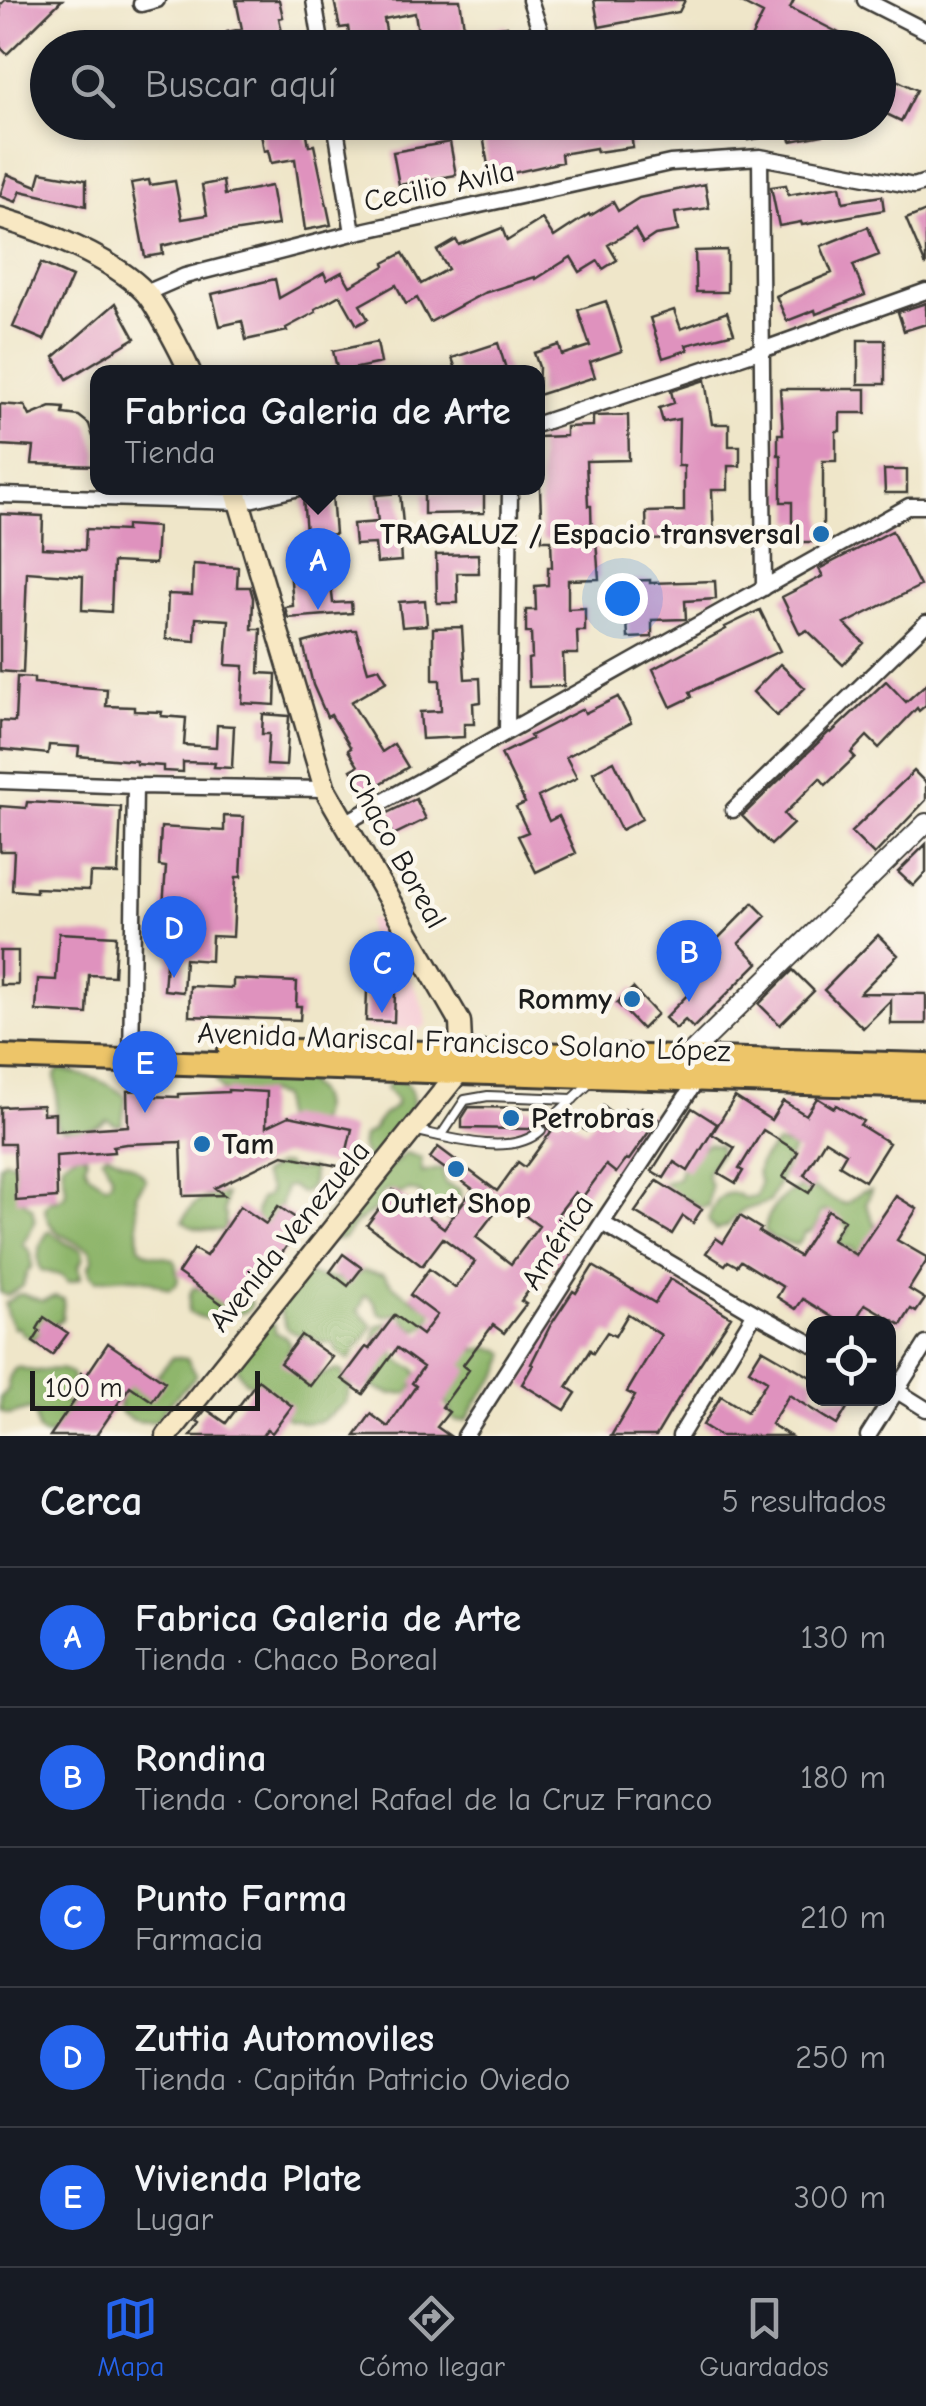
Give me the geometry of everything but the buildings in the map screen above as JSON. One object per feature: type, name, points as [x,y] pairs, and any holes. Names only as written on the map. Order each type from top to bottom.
[{"type":"highway","name":"Avenida Mariscal Francisco Solano López","points":[[0,1043],[130,1055]]},
{"type":"highway","name":"Avenida Mariscal Francisco Solano López","points":[[0,1058],[130,1055],[461,1064],[685,1059],[926,1065]]},
{"type":"highway","name":"Avenida Mariscal Francisco Solano López","points":[[461,1064],[490,1085],[596,1077],[926,1086]]},
{"type":"main road","points":[[0,218],[29,226],[104,262],[146,292],[186,365]]},
{"type":"main road","name":"Chaco Boreal","points":[[238,495],[325,790],[460,1022],[461,1064]]},
{"type":"main road","name":"Avenida Venezuela","points":[[166,1436],[461,1064]]},
{"type":"street","points":[[141,4],[157,0]]},
{"type":"street","points":[[314,0],[319,30]]},
{"type":"street","points":[[530,0],[540,30]]},
{"type":"street","points":[[865,0],[926,31]]},
{"type":"street","points":[[337,140],[353,234]]},
{"type":"street","points":[[760,157],[764,588]]},
{"type":"street","name":"Cecilio Avila","points":[[146,292],[185,276],[353,234],[670,163],[760,157],[914,186],[926,182]]},
{"type":"street","points":[[545,422],[926,291]]},
{"type":"street","points":[[0,495],[238,495]]},
{"type":"street","points":[[507,731],[510,495]]},
{"type":"street","points":[[346,823],[909,506],[926,506]]},
{"type":"street","points":[[733,810],[926,623]]},
{"type":"street","points":[[0,781],[325,790]]},
{"type":"street","points":[[130,1055],[134,786]]},
{"type":"street","points":[[685,1059],[926,822]]},
{"type":"street","name":"América","points":[[465,1436],[697,1080]]},
{"type":"street","points":[[602,1222],[806,1341]]},
{"type":"street","points":[[680,1436],[755,1313]]},
{"type":"street","points":[[896,1382],[926,1344]]},
{"type":"street","points":[[896,1390],[926,1409]]},
{"type":"street","points":[[868,1436],[883,1406]]},
{"type":"lane","points":[[560,1112],[596,1077]]},
{"type":"lane","points":[[440,1136],[462,1102],[490,1085],[573,1099]]},
{"type":"lane","points":[[412,1130],[497,1144],[528,1141],[541,1130]]},
{"type":"shaded area","points":[[368,920],[384,920],[425,1011],[426,1026],[365,1029]]},
{"type":"green space","points":[[59,1069],[103,1082],[126,1097],[122,1124],[107,1120],[84,1130],[58,1127],[55,1075]]},
{"type":"green space","points":[[214,1070],[260,1074],[264,1078],[270,1072],[308,1075],[320,1104],[316,1125],[290,1123],[282,1118],[281,1097],[268,1093],[225,1094]]},
{"type":"green space","points":[[390,1081],[406,1084],[413,1098],[412,1106],[370,1162],[361,1148],[363,1136],[396,1105],[386,1089]]},
{"type":"green space","points":[[777,1143],[794,1147],[769,1202],[741,1211],[727,1226],[715,1230],[708,1220],[717,1201],[732,1193],[745,1199],[756,1197],[759,1166]]},
{"type":"green space","points":[[708,1144],[719,1146],[720,1153],[706,1174],[711,1186],[708,1206],[699,1208],[691,1201],[661,1193],[662,1184],[678,1178],[682,1162]]},
{"type":"green space","points":[[79,1153],[86,1155],[89,1174],[106,1185],[112,1175],[102,1157],[107,1154],[143,1175],[146,1180],[136,1194],[139,1246],[147,1253],[175,1261],[176,1285],[170,1289],[141,1279],[96,1280],[90,1274],[90,1249],[60,1234],[50,1223],[45,1208],[66,1192],[63,1162]]},
{"type":"green space","points":[[406,1153],[421,1158],[422,1173],[442,1168],[445,1184],[459,1189],[461,1196],[453,1207],[461,1219],[453,1224],[438,1215],[419,1215],[415,1209],[422,1203],[421,1194],[388,1190],[382,1193],[375,1210],[356,1223],[344,1238],[332,1240],[323,1223],[337,1204],[359,1193]]},
{"type":"green space","points":[[5,1160],[22,1165],[21,1194],[32,1208],[35,1222],[23,1244],[31,1253],[32,1266],[23,1286],[7,1296],[0,1292],[0,1165]]},
{"type":"green space","points":[[284,1164],[294,1171],[312,1168],[312,1184],[301,1193],[291,1186],[285,1187],[279,1212],[266,1228],[257,1220],[256,1212],[260,1199],[270,1190],[261,1175]]},
{"type":"green space","points":[[806,1186],[845,1204],[871,1190],[866,1205],[878,1231],[856,1257],[853,1248],[837,1246],[849,1228],[825,1211],[820,1213],[814,1229],[796,1245],[765,1232],[778,1203],[790,1192]]},
{"type":"green space","points":[[216,1193],[226,1195],[225,1230],[197,1229],[183,1221],[196,1203]]},
{"type":"green space","points":[[48,1232],[82,1250],[81,1278],[68,1282],[63,1276],[41,1270],[39,1250]]},
{"type":"green space","points":[[363,1271],[384,1275],[400,1291],[433,1310],[425,1326],[414,1328],[401,1313],[385,1316],[364,1296],[358,1310],[372,1325],[348,1359],[338,1353],[334,1344],[287,1329],[279,1307],[304,1274],[342,1278]]},
{"type":"green space","points":[[193,1288],[250,1300],[252,1304],[243,1313],[203,1318],[188,1312]]},
{"type":"green space","points":[[22,1294],[42,1301],[55,1296],[64,1299],[62,1320],[32,1339],[20,1328],[14,1328],[5,1304]]},
{"type":"green space","points":[[266,1322],[274,1324],[276,1333],[285,1336],[290,1344],[288,1353],[315,1377],[341,1371],[350,1387],[346,1402],[321,1421],[305,1423],[287,1418],[258,1388],[245,1381],[235,1366]]},
{"type":"green space","points":[[390,1322],[396,1355],[415,1369],[419,1380],[408,1393],[391,1394],[368,1383],[377,1326]]},
{"type":"green space","points":[[488,1348],[506,1354],[501,1371],[467,1420],[457,1421],[438,1394],[467,1351]]},
{"type":"green space","points":[[173,1357],[187,1359],[196,1374],[156,1421],[136,1421],[119,1410],[123,1384],[155,1378]]},
{"type":"green space","points":[[17,1367],[33,1371],[58,1369],[73,1375],[63,1402],[77,1406],[59,1434],[44,1435],[38,1431],[35,1413],[30,1409],[9,1415],[0,1410],[0,1398],[8,1390]]},
{"type":"place","name":"TRAGALUZ / Espacio transversal","points":[[821,534]]},
{"type":"place","name":"Fabrica Galeria de Arte","points":[[318,610]]},
{"type":"place","name":"Zuttia Automoviles","points":[[174,978]]},
{"type":"place","name":"Rommy","points":[[632,999]]},
{"type":"place","name":"Rondina","points":[[689,1002]]},
{"type":"place","name":"Punto Farma","points":[[382,1013]]},
{"type":"place","name":"Vivienda Plate","points":[[145,1113]]},
{"type":"place","name":"Petrobras","points":[[511,1118]]},
{"type":"place","name":"Tam","points":[[202,1144]]},
{"type":"place","name":"Outlet Shop","points":[[456,1169]]}]
